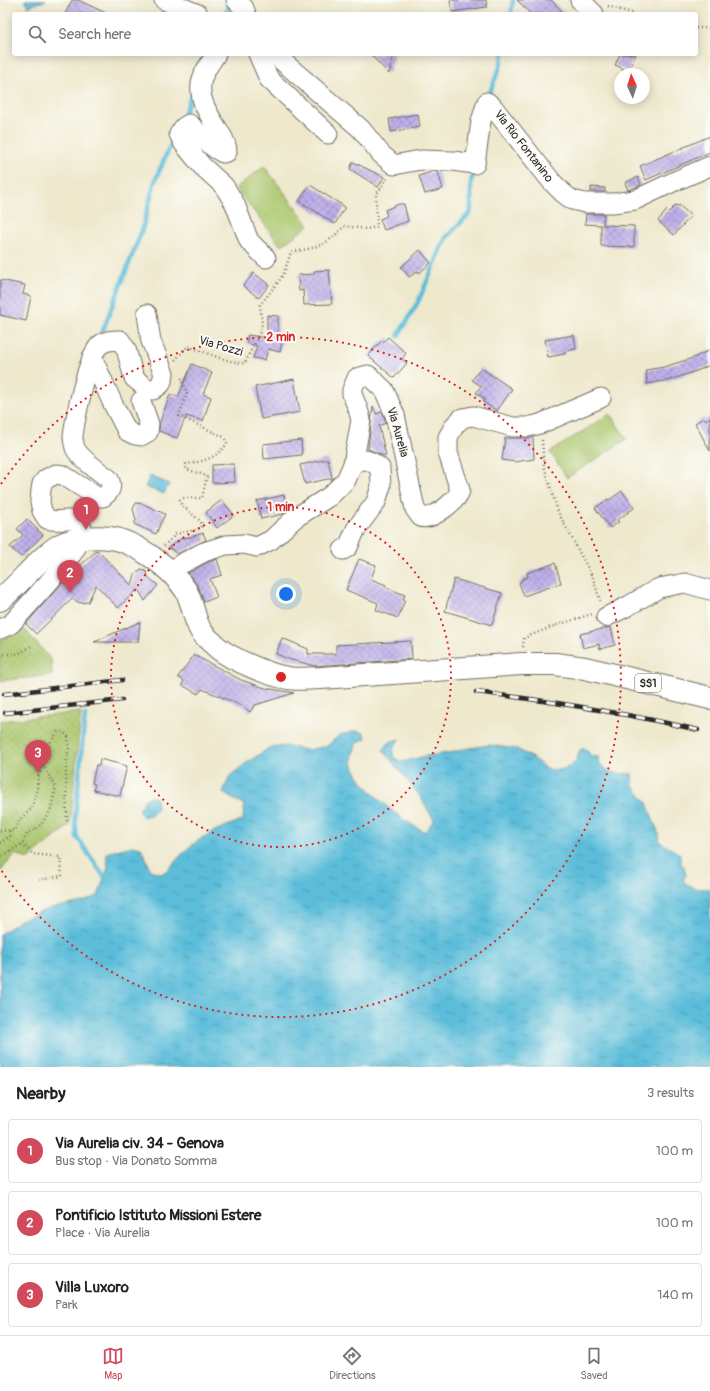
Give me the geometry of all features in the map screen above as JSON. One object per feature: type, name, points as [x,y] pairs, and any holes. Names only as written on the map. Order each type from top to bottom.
[{"type":"main road","points":[[0,600],[47,554],[62,544],[82,538],[112,538],[131,545],[152,557],[166,569]]},
{"type":"main road","name":"SS1","points":[[166,569],[179,580],[186,591],[201,632],[220,650],[249,666],[280,677],[297,679],[321,678],[522,664],[555,664],[585,668],[710,698]]},
{"type":"street","points":[[164,0],[193,12]]},
{"type":"street","points":[[236,0],[244,8],[245,12]]},
{"type":"street","points":[[254,0],[259,12]]},
{"type":"street","points":[[580,0],[598,9]]},
{"type":"street","points":[[215,56],[202,77],[201,100],[223,138],[227,152],[223,153],[217,150],[200,136],[193,126],[189,124],[184,127],[179,134],[184,144],[202,166],[224,186],[235,204],[250,241],[266,258]]},
{"type":"street","points":[[259,56],[269,79],[328,134]]},
{"type":"street","points":[[279,56],[282,60],[361,129],[381,154],[394,165]]},
{"type":"street","name":"Via Rio Fontanino","points":[[394,165],[420,160],[453,161],[475,164],[481,121],[486,102],[492,106],[552,182],[572,200],[585,203],[602,204],[635,200],[710,166]]},
{"type":"street","points":[[0,629],[11,624],[48,583],[72,554],[82,538],[82,529],[79,522],[74,519],[56,521],[47,519],[42,511],[40,496],[42,484],[46,479],[56,474],[63,475],[96,497],[103,497],[111,488],[109,480],[78,454],[73,443],[76,420],[88,370],[92,357],[99,345],[110,340],[120,340],[126,349],[134,378],[146,388],[153,390],[162,384],[164,374],[151,341],[147,314]]},
{"type":"street","points":[[92,357],[127,431],[141,436],[148,432],[149,424],[141,401]]},
{"type":"street","name":"Via Aurelia","points":[[166,569],[226,545],[244,544],[257,546],[271,540],[295,518],[330,496],[346,480],[353,464],[361,420],[352,394],[357,378],[368,375],[384,390],[396,415],[415,509],[421,517],[429,517],[436,514],[452,502],[459,494],[460,490],[448,453],[448,436],[455,425],[462,418],[473,416],[513,427],[528,427],[540,424],[601,398]]},
{"type":"street","points":[[343,550],[348,547],[356,529],[376,502],[381,486],[380,468],[371,461],[361,460],[353,464]]},
{"type":"street","points":[[603,614],[628,606],[659,588],[685,583],[710,590]]},
{"type":"path","points":[[598,9],[623,9],[630,12]]},
{"type":"path","points":[[698,28],[710,28]]},
{"type":"path","name":"Via Pozzi","points":[[177,367],[175,360],[188,346],[225,359],[245,363],[261,330],[262,323],[260,305],[279,281],[291,252],[311,250],[337,236],[344,226],[368,229],[377,227],[376,195],[394,165]]},
{"type":"path","points":[[166,569],[161,553],[163,547],[176,534],[200,528],[202,526],[201,522],[181,504],[180,500],[183,498],[202,498],[207,476],[186,469],[186,464],[201,462],[210,458],[223,450],[227,443],[224,436],[179,416],[187,393],[180,374]]},
{"type":"path","points":[[522,652],[524,638],[551,627],[603,614],[593,578],[558,512],[551,491],[544,466],[540,424]]},
{"type":"path","points":[[0,654],[18,654],[33,645]]},
{"type":"path","points":[[0,831],[15,830],[18,822],[32,808],[37,790],[38,777],[43,765],[47,748],[58,732],[63,732],[68,737],[69,746],[66,766],[67,824]]},
{"type":"path","points":[[0,857],[22,844],[27,834],[41,825],[50,811],[56,787],[43,765]]},
{"type":"path","points":[[0,843],[10,836],[10,830]]},
{"type":"path","points":[[22,844],[33,854],[60,856],[62,876],[39,880]]},
{"type":"green space","points":[[264,166],[309,225],[281,246],[236,188]]},
{"type":"green space","points":[[610,414],[627,439],[567,478],[550,452]]},
{"type":"green space","points":[[24,628],[51,660],[52,675],[0,681],[0,640]]},
{"type":"green space","points":[[81,712],[70,825],[28,859],[15,854],[0,872],[0,721]]},
{"type":"water","points":[[25,0],[46,0],[28,7]]},
{"type":"water","points":[[150,476],[169,484],[164,494],[145,487]]},
{"type":"water","points":[[357,731],[364,733],[366,738],[356,744],[352,756],[354,767],[358,776],[374,794],[393,811],[409,823],[425,832],[434,820],[419,795],[383,750],[390,742],[399,739],[393,749],[393,757],[402,762],[425,756],[450,753],[489,745],[517,749],[534,759],[546,769],[559,770],[570,767],[577,759],[580,750],[585,748],[591,756],[598,757],[600,765],[613,773],[632,774],[633,786],[647,803],[658,832],[660,842],[680,854],[680,863],[684,866],[686,875],[683,880],[690,886],[699,889],[710,889],[710,1067],[0,1067],[0,934],[21,920],[51,908],[83,902],[98,896],[108,867],[106,853],[132,846],[141,848],[150,870],[162,874],[171,867],[184,852],[198,841],[219,829],[243,820],[244,805],[227,796],[223,792],[230,776],[269,748],[285,746],[308,750],[327,746],[340,735]]},
{"type":"water","points":[[151,797],[156,798],[157,807],[153,814],[143,817],[139,811],[145,799]]},
{"type":"building","points":[[72,0],[78,0],[104,12],[66,12]]},
{"type":"building","points":[[450,0],[486,0],[487,7],[452,12]]},
{"type":"building","points":[[517,0],[551,0],[563,12],[529,12]]},
{"type":"building","points":[[372,56],[394,56],[389,74]]},
{"type":"building","points":[[619,56],[635,56],[629,68],[622,68],[615,65]]},
{"type":"building","points":[[418,114],[420,127],[391,132],[389,119]]},
{"type":"building","points":[[710,136],[710,152],[646,180],[640,166]]},
{"type":"building","points":[[353,162],[384,177],[378,187],[350,169]]},
{"type":"building","points":[[434,171],[438,172],[443,189],[425,194],[419,176]]},
{"type":"building","points":[[638,177],[641,185],[628,190],[625,183]]},
{"type":"building","points":[[310,185],[345,207],[335,224],[299,201]]},
{"type":"building","points":[[591,187],[605,188],[605,192],[591,192]]},
{"type":"building","points":[[399,204],[404,204],[408,221],[384,230],[380,219],[387,216],[385,210]]},
{"type":"building","points":[[676,205],[679,205],[691,216],[674,235],[658,221],[667,210],[669,212]]},
{"type":"building","points":[[586,214],[604,214],[603,225],[634,226],[634,247],[601,246],[601,225],[585,224]]},
{"type":"building","points":[[420,250],[431,263],[419,273],[418,271],[409,277],[401,267]]},
{"type":"building","points":[[329,270],[332,304],[304,305],[303,290],[299,291],[298,275],[314,274],[314,271]]},
{"type":"building","points":[[254,273],[269,285],[259,298],[243,286]]},
{"type":"building","points":[[0,280],[25,285],[23,294],[31,296],[26,321],[0,315]]},
{"type":"building","points":[[267,315],[278,316],[278,340],[282,341],[280,352],[268,349],[265,360],[253,358],[257,346],[246,343],[248,335],[267,338]]},
{"type":"building","points":[[574,335],[576,349],[565,351],[565,354],[548,357],[545,340]]},
{"type":"building","points":[[388,337],[406,353],[402,359],[407,363],[394,378],[368,356],[381,341],[383,342]]},
{"type":"building","points":[[710,350],[710,365],[670,380],[647,384],[646,370],[664,367],[693,358]]},
{"type":"building","points":[[192,364],[212,373],[203,394],[211,397],[203,421],[186,416],[177,438],[159,431],[160,422],[170,394],[178,397]]},
{"type":"building","points":[[481,368],[512,389],[497,411],[483,402],[485,399],[476,393],[481,386],[472,380]]},
{"type":"building","points":[[294,379],[300,412],[261,419],[255,387]]},
{"type":"building","points":[[373,406],[376,414],[382,412],[385,419],[386,423],[379,426],[386,456],[368,449]]},
{"type":"building","points":[[710,417],[710,451],[695,423],[704,418],[706,420]]},
{"type":"building","points":[[505,438],[533,438],[534,459],[515,462],[502,460]]},
{"type":"building","points":[[301,440],[302,455],[264,459],[263,444]]},
{"type":"building","points":[[328,459],[332,478],[305,484],[300,465]]},
{"type":"building","points":[[234,464],[235,482],[212,483],[212,465]]},
{"type":"building","points":[[622,491],[634,508],[617,520],[619,522],[610,528],[595,508]]},
{"type":"building","points":[[284,495],[288,510],[283,514],[261,519],[257,501]]},
{"type":"building","points":[[222,500],[234,515],[217,528],[206,512]]},
{"type":"building","points":[[136,503],[143,504],[165,514],[156,534],[134,524],[136,520],[133,509]]},
{"type":"building","points":[[27,519],[43,535],[21,557],[10,547],[23,535],[17,529]]},
{"type":"building","points":[[203,533],[206,540],[177,554],[169,547],[182,538]]},
{"type":"building","points":[[97,550],[132,586],[135,574],[141,569],[147,572],[148,577],[158,585],[145,601],[138,589],[118,608],[96,585],[88,602],[80,603],[72,599],[36,634],[26,624],[62,583]]},
{"type":"building","points":[[217,559],[222,575],[210,579],[217,597],[204,602],[199,588],[188,573],[208,562]]},
{"type":"building","points":[[359,559],[376,565],[371,579],[386,585],[385,587],[405,595],[403,600],[405,600],[398,618],[376,610],[378,603],[346,590]]},
{"type":"building","points":[[555,563],[561,583],[524,596],[519,583],[522,579],[528,577],[527,573]]},
{"type":"building","points":[[454,579],[502,593],[492,625],[445,611]]},
{"type":"building","points":[[140,622],[138,642],[94,642],[121,630]]},
{"type":"building","points":[[611,627],[615,645],[600,649],[599,644],[583,648],[580,634]]},
{"type":"building","points":[[282,638],[308,649],[308,654],[336,654],[336,645],[411,641],[412,659],[315,666],[284,658],[276,654]]},
{"type":"building","points":[[194,655],[241,680],[265,688],[294,693],[255,705],[250,712],[243,706],[202,689],[198,694],[182,685],[184,681],[178,677]]},
{"type":"building","points":[[100,759],[127,766],[120,796],[93,790],[95,784],[92,783],[96,765],[99,766]]},
{"type":"waterway","points":[[511,12],[513,0]]},
{"type":"waterway","points":[[226,12],[232,1]]},
{"type":"waterway","points":[[488,97],[500,67],[503,56]]},
{"type":"waterway","points":[[181,121],[193,91]]},
{"type":"waterway","points":[[103,330],[142,230],[155,181],[174,137]]},
{"type":"waterway","points":[[398,336],[418,302],[446,238],[471,212],[471,181],[477,168]]},
{"type":"waterway","points":[[85,715],[75,819],[77,837],[105,878]]},
{"type":"railway","points":[[4,694],[122,680]]},
{"type":"railway","points":[[476,692],[588,708],[698,730]]},
{"type":"railway","points":[[5,713],[122,700]]},
{"type":"place","name":"Via Aurelia civ. 34 - Genova","points":[[86,530]]},
{"type":"place","name":"Pontificio Istituto Missioni Estere","points":[[70,593]]},
{"type":"place","name":"Villa Luxoro","points":[[38,773]]}]
